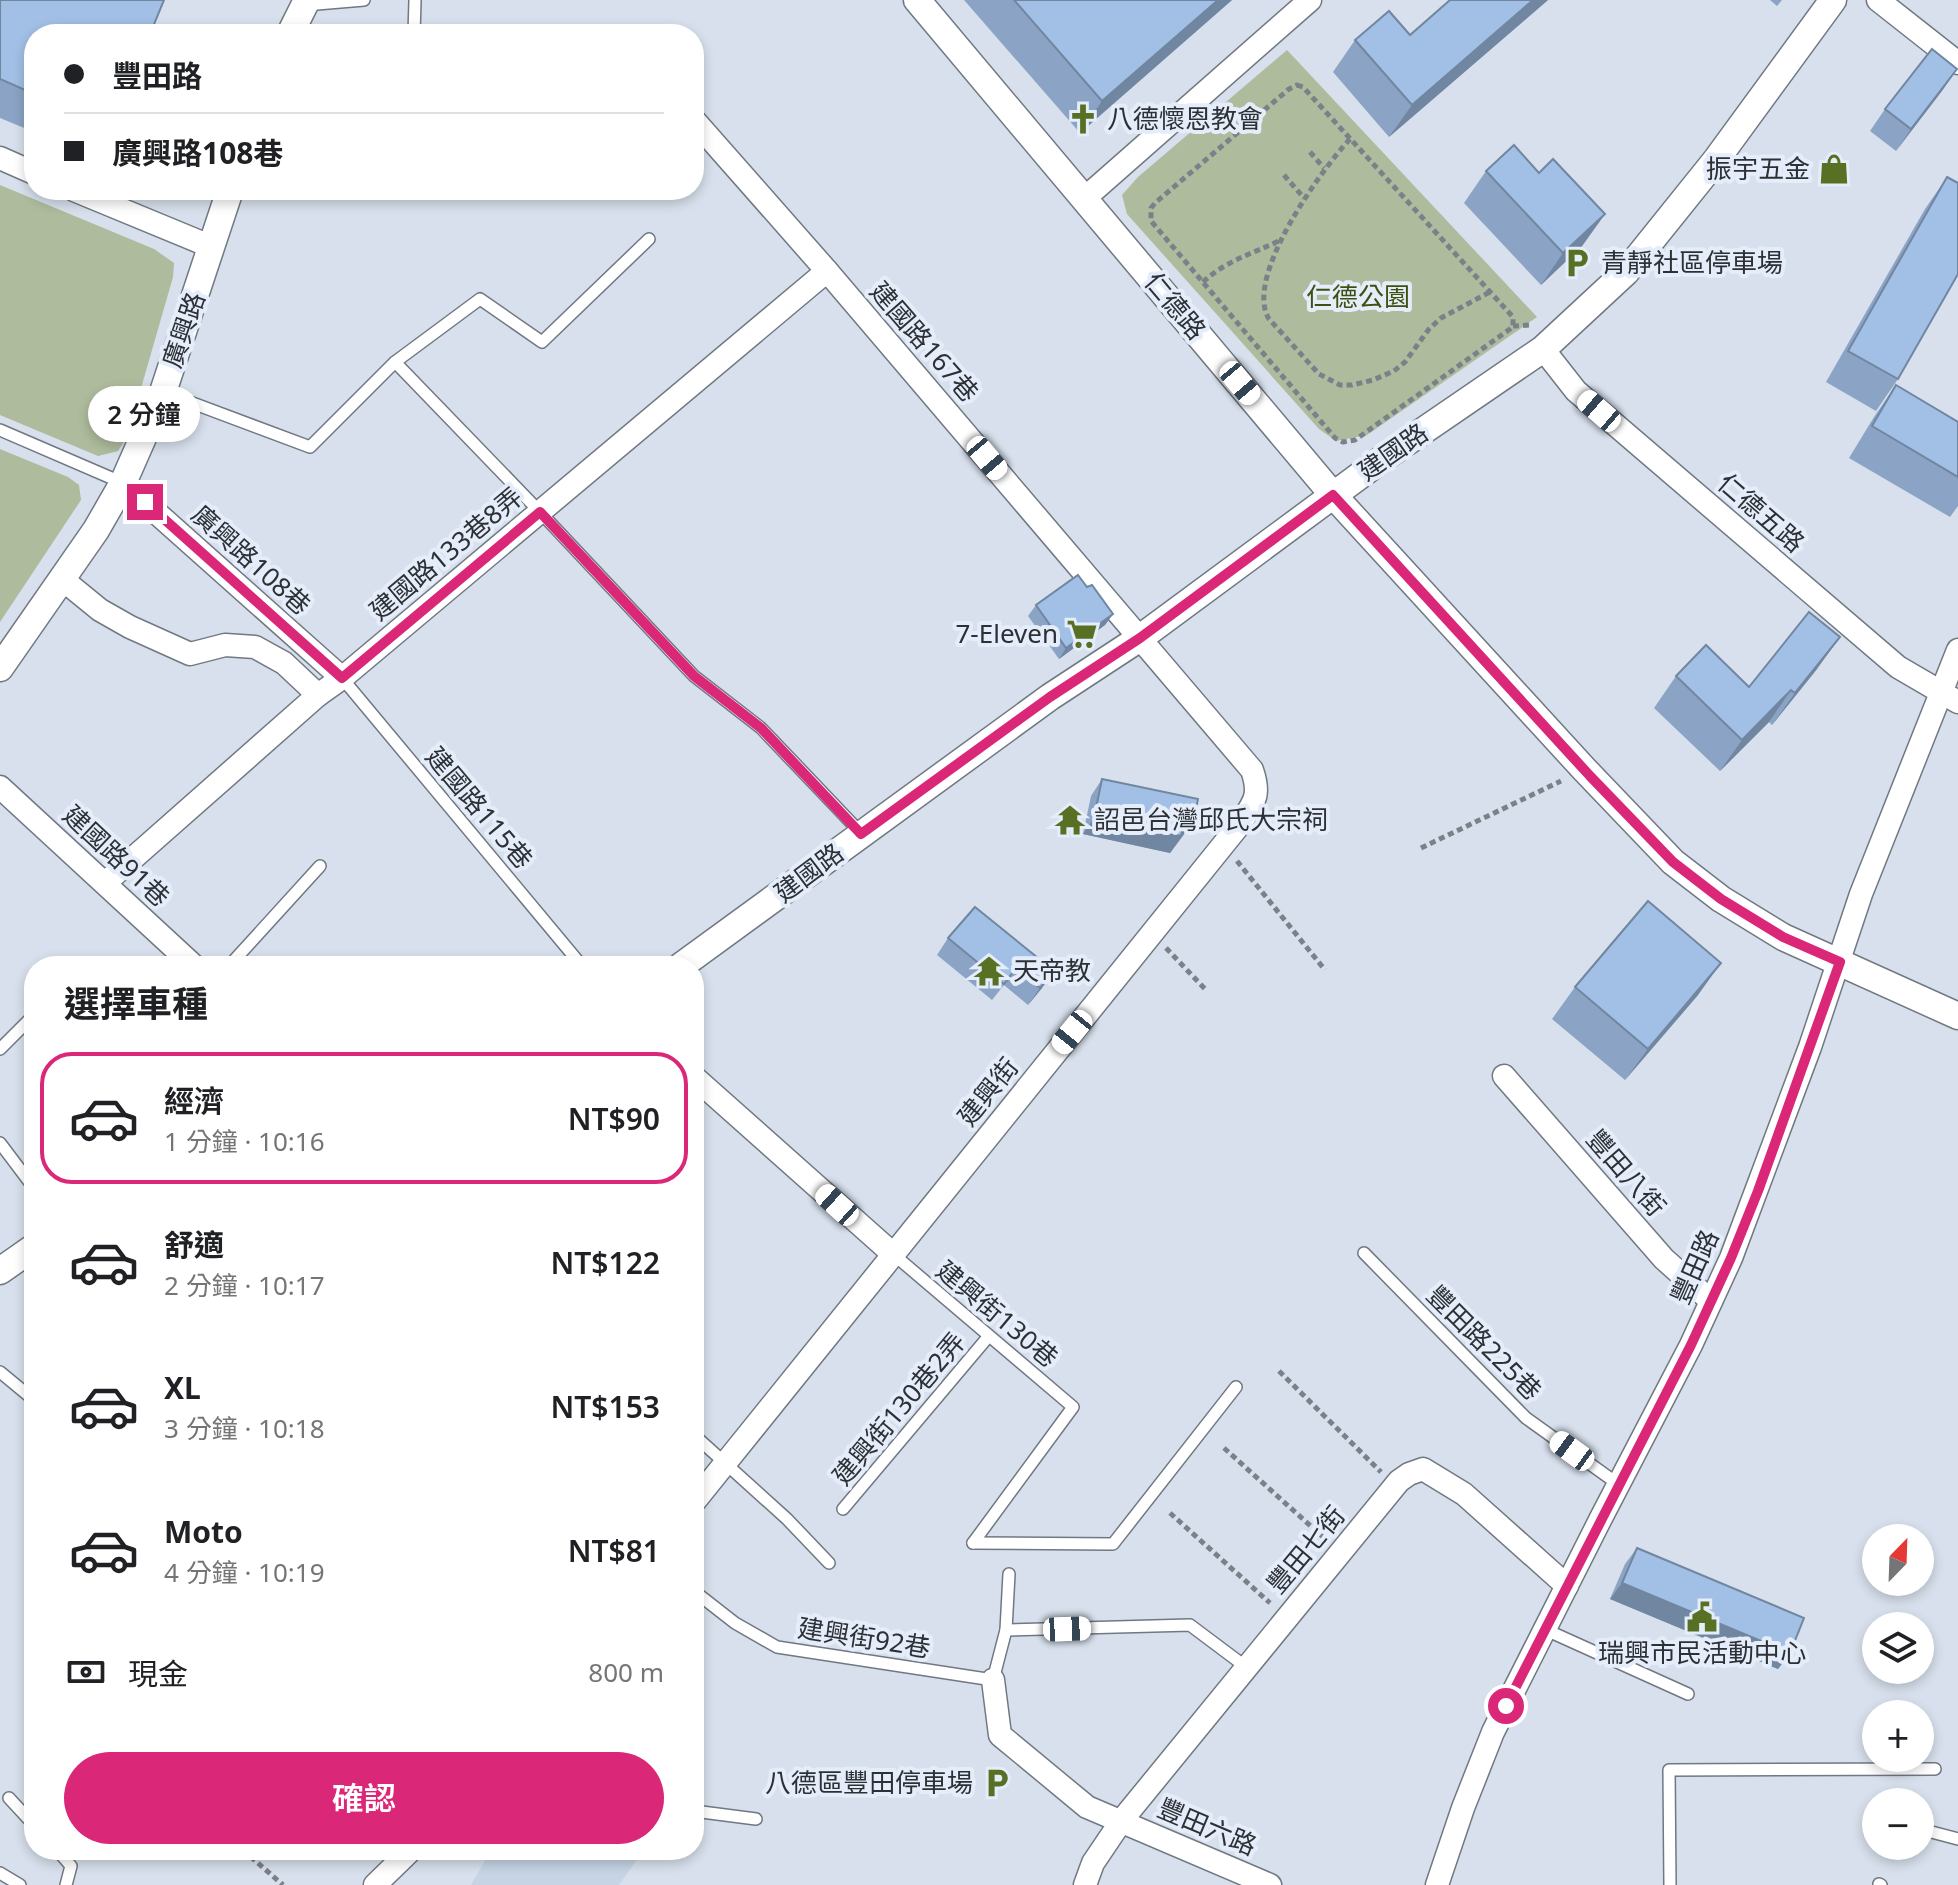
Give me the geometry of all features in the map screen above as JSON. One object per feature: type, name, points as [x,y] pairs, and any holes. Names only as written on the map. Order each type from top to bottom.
[{"type":"street","name":"仁德路","points":[[917,0],[1333,495],[1673,862],[1721,899],[1783,937],[1958,1016]]},
{"type":"street","points":[[1085,198],[1310,0]]},
{"type":"street","name":"建國路","points":[[695,956],[1050,697],[1140,638],[1333,495],[1543,349],[1626,272],[1716,160],[1833,0]]},
{"type":"street","points":[[1878,0],[1958,63]]},
{"type":"street","points":[[295,24],[306,2]]},
{"type":"street","name":"建國路167巷","points":[[704,131],[1140,638]]},
{"type":"street","points":[[0,158],[24,169]]},
{"type":"street","points":[[98,200],[212,247]]},
{"type":"street","name":"廣興路","points":[[0,668],[96,530],[123,483],[163,392],[227,200]]},
{"type":"street","name":"建國路133巷8弄","points":[[105,883],[318,695],[827,271]]},
{"type":"street","name":"仁德五路","points":[[1543,349],[1576,391],[1898,667],[1949,697]]},
{"type":"street","name":"廣興路108巷","points":[[123,483],[342,678]]},
{"type":"street","points":[[62,579],[100,610],[190,654],[225,645],[255,647],[284,663],[318,695]]},
{"type":"street","name":"建興街","points":[[704,1489],[1223,845],[1256,799],[1258,787],[1252,770],[1140,638]]},
{"type":"street","name":"豐田路","points":[[1437,1885],[1493,1732],[1691,1345],[1758,1191],[1840,962],[1861,894],[1949,697],[1958,650]]},
{"type":"street","name":"建國路91巷","points":[[0,787],[183,956]]},
{"type":"street","name":"豐田八街","points":[[1504,1076],[1664,1259],[1711,1301]]},
{"type":"street","points":[[704,1086],[893,1254]]},
{"type":"street","points":[[0,1271],[24,1254]]},
{"type":"street","name":"豐田七街","points":[[1085,1885],[1093,1863],[1122,1820],[1286,1617],[1395,1486],[1409,1474],[1423,1469],[1464,1494],[1567,1586]]},
{"type":"street","name":"豐田六路","points":[[993,1680],[1000,1735],[1087,1807],[1270,1885]]},
{"type":"street","points":[[375,1885],[401,1860]]},
{"type":"lane","points":[[306,2],[364,0]]},
{"type":"lane","points":[[414,24],[415,0]]},
{"type":"lane","points":[[163,392],[310,447],[395,362],[480,299],[542,342],[649,239]]},
{"type":"lane","points":[[395,362],[694,676],[761,728],[861,834]]},
{"type":"lane","points":[[0,430],[123,483]]},
{"type":"lane","name":"建國路115巷","points":[[342,678],[574,956]]},
{"type":"lane","points":[[238,956],[320,866]]},
{"type":"lane","points":[[0,1049],[24,1025]]},
{"type":"lane","points":[[0,1143],[24,1175]]},
{"type":"lane","name":"豐田路225巷","points":[[1364,1253],[1526,1418],[1618,1484]]},
{"type":"lane","name":"建興街130巷","points":[[893,1254],[1073,1407],[973,1543],[1113,1544],[1236,1387]]},
{"type":"lane","name":"建興街130巷2弄","points":[[843,1509],[988,1337]]},
{"type":"lane","points":[[0,1372],[24,1392]]},
{"type":"lane","points":[[704,1444],[787,1519],[829,1563]]},
{"type":"lane","points":[[993,1680],[1006,1630],[1009,1574]]},
{"type":"lane","name":"建興街92巷","points":[[704,1599],[735,1623],[777,1647],[993,1680]]},
{"type":"lane","points":[[1006,1630],[1190,1625],[1246,1667]]},
{"type":"lane","points":[[1544,1629],[1688,1694]]},
{"type":"lane","points":[[1670,1885],[1669,1770],[1935,1769]]},
{"type":"lane","points":[[9,1798],[24,1814]]},
{"type":"lane","points":[[704,1812],[756,1819]]},
{"type":"lane","points":[[1934,1833],[1958,1839]]},
{"type":"lane","points":[[66,1860],[71,1866],[66,1885]]},
{"type":"lane","points":[[0,1873],[20,1885]]},
{"type":"path","points":[[1297,85],[1303,87],[1513,317],[1513,326],[1355,440],[1343,442],[1335,438],[1203,282],[1151,221],[1151,208],[1297,85]]},
{"type":"path","points":[[1350,139],[1324,168],[1304,198],[1282,239],[1263,294],[1265,313],[1319,374],[1340,385],[1373,380],[1394,371],[1441,318],[1490,292]]},
{"type":"path","points":[[1310,152],[1324,168]]},
{"type":"path","points":[[1284,175],[1304,198]]},
{"type":"path","points":[[1203,282],[1231,261],[1282,239]]},
{"type":"path","points":[[1421,848],[1584,769]]},
{"type":"path","points":[[1223,845],[1325,970]]},
{"type":"path","points":[[1152,933],[1205,989]]},
{"type":"path","points":[[1279,1371],[1395,1486]]},
{"type":"path","points":[[1224,1448],[1340,1552]]},
{"type":"path","points":[[1170,1513],[1286,1617]]},
{"type":"path","points":[[254,1860],[283,1885]]},
{"type":"shaded area","points":[[485,1860],[637,1860],[619,1885],[471,1885]]},
{"type":"green space","name":"仁德公園","points":[[1287,50],[1537,317],[1367,435],[1336,441],[1319,429],[1127,214],[1122,195],[1138,177]]},
{"type":"green space","points":[[0,185],[24,195],[24,200],[36,200],[154,249],[174,263],[173,277],[127,437],[118,451],[98,456],[0,415]]},
{"type":"green space","points":[[0,449],[68,477],[79,485],[81,500],[0,622]]},
{"type":"building","points":[[0,0],[164,0],[154,24],[24,24],[24,90],[0,79]]},
{"type":"building","points":[[1014,0],[1218,0],[1102,101]]},
{"type":"building","points":[[1450,0],[1533,0],[1412,105],[1355,40],[1389,11],[1410,35]]},
{"type":"building","points":[[1932,49],[1957,69],[1911,129],[1885,109]]},
{"type":"building","points":[[1514,145],[1539,173],[1553,159],[1605,214],[1563,253],[1486,171]]},
{"type":"building","points":[[1947,177],[1958,183],[1958,274],[1898,379],[1848,351]]},
{"type":"building","points":[[1896,385],[1958,422],[1958,477],[1872,426]]},
{"type":"building","points":[[1078,575],[1087,587],[1092,585],[1113,614],[1066,648],[1036,605]]},
{"type":"building","points":[[1809,612],[1840,637],[1795,693],[1791,690],[1742,740],[1676,676],[1706,645],[1749,687]]},
{"type":"building","points":[[1102,779],[1198,799],[1193,822],[1185,820],[1181,836],[1094,818]]},
{"type":"building","points":[[1648,901],[1721,963],[1648,1049],[1575,987]]},
{"type":"building","points":[[975,907],[1054,971],[1040,988],[1016,968],[1004,984],[948,938]]},
{"type":"building","points":[[1637,1548],[1804,1618],[1790,1653],[1622,1583]]},
{"type":"place","name":"八德懷恩教會","points":[[1083,119]]},
{"type":"place","name":"振宇五金","points":[[1834,169]]},
{"type":"place","name":"青靜社區停車場","points":[[1577,263]]},
{"type":"place","name":"7-Eleven","points":[[1082,634]]},
{"type":"place","name":"詔邑台灣邱氏大宗祠","points":[[1070,820]]},
{"type":"place","name":"天帝教","points":[[989,971]]},
{"type":"place","name":"瑞興市民活動中心","points":[[1702,1617]]},
{"type":"place","name":"八德區豐田停車場","points":[[997,1783]]},
{"type":"route","points":[[145,502],[342,678],[540,512],[694,676],[761,728],[861,834],[1050,697],[1140,638],[1333,495],[1590,776],[1673,862],[1721,899],[1783,937],[1840,962],[1731,1258],[1691,1345],[1506,1706]]}]
